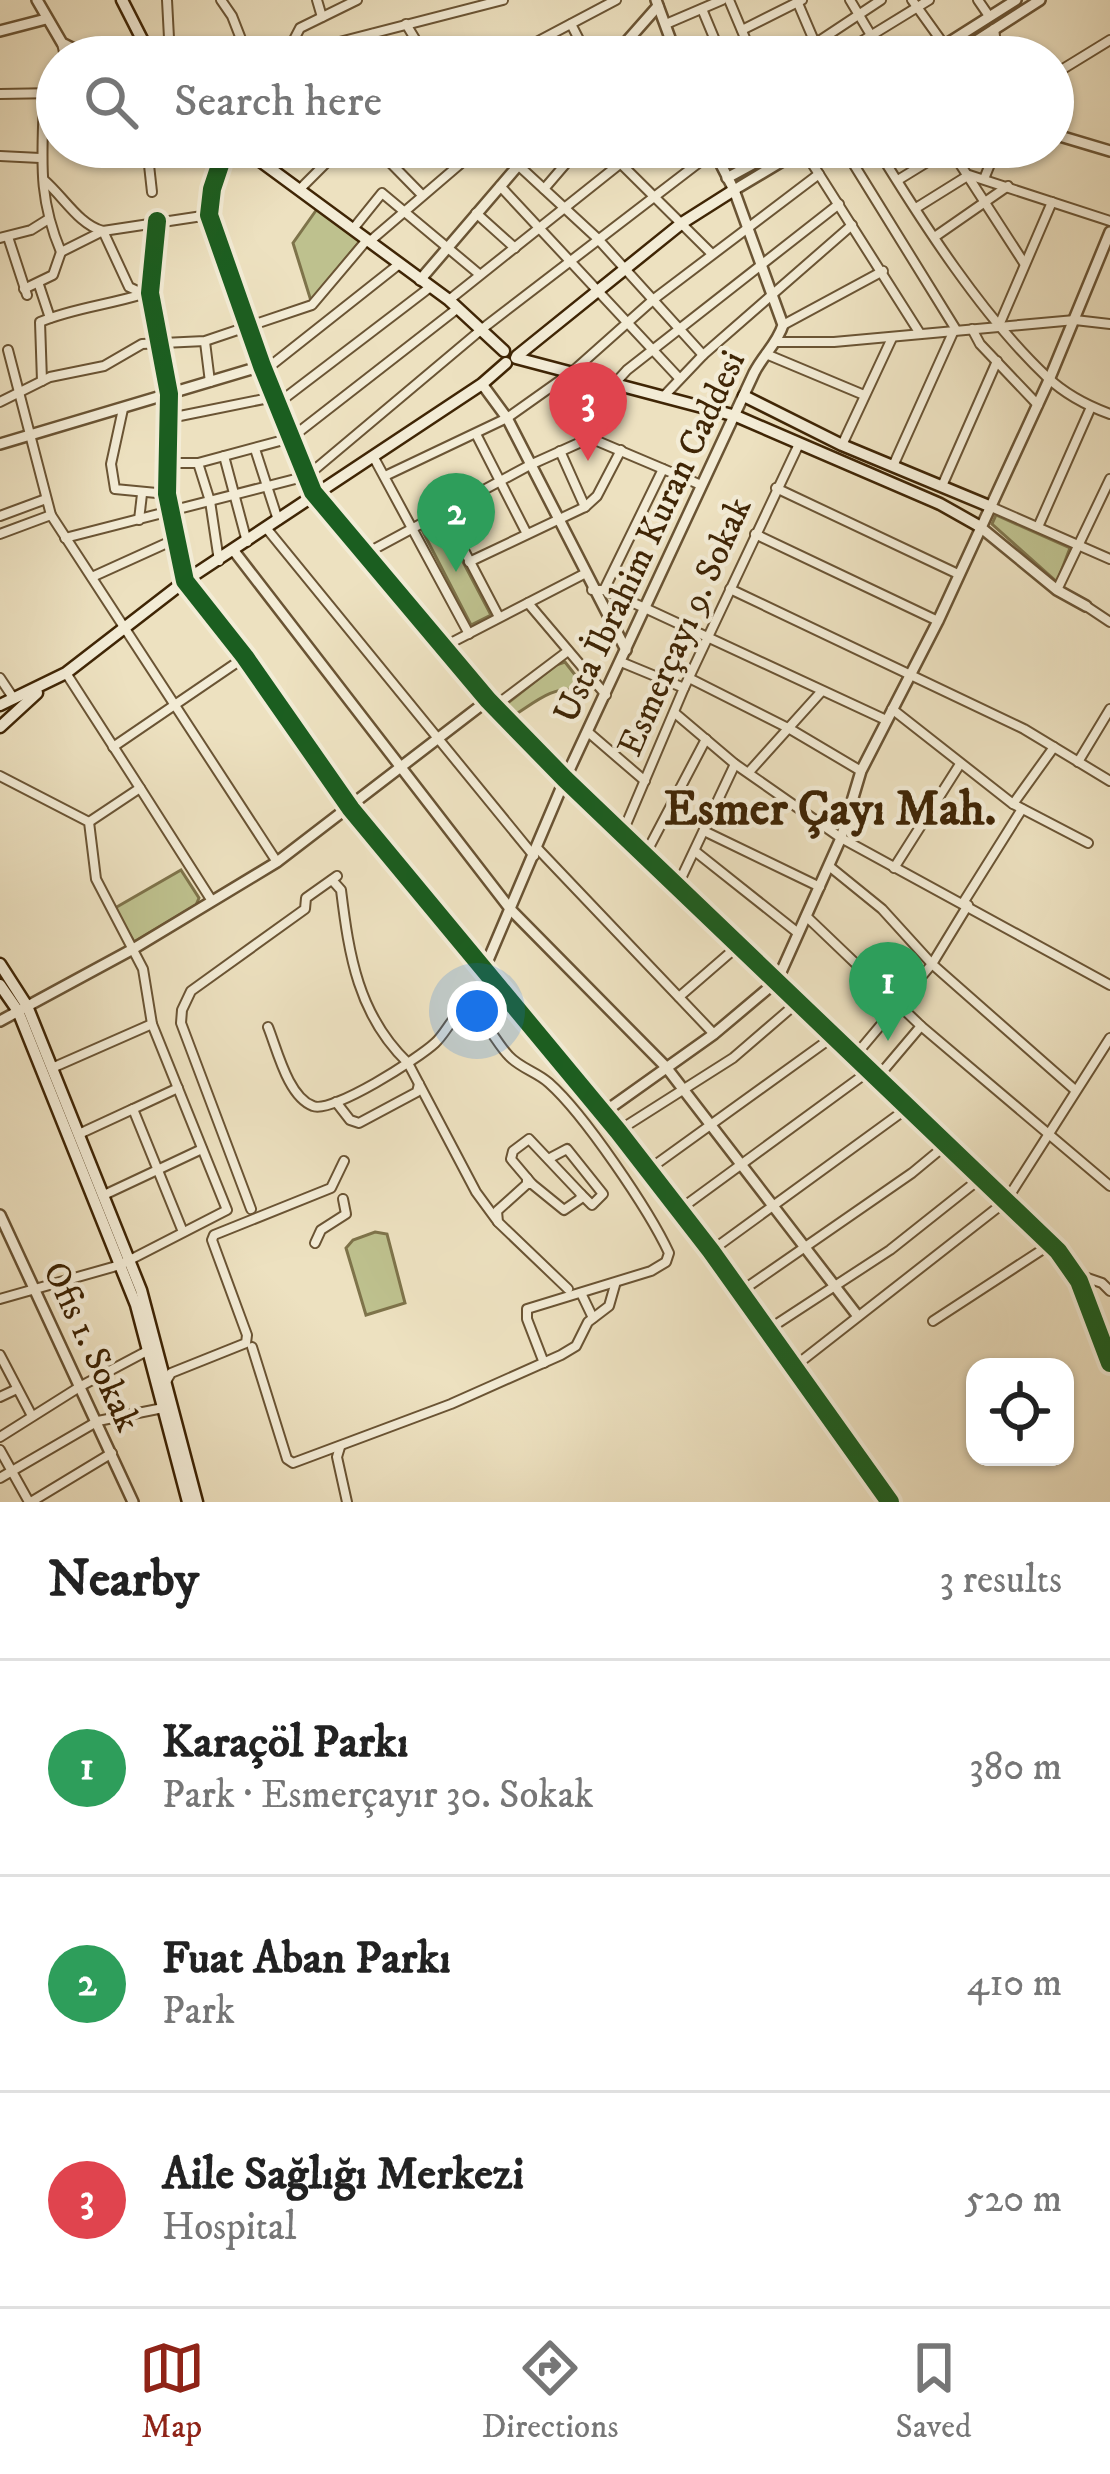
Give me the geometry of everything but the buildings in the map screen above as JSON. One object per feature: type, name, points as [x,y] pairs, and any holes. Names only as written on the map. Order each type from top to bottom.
[{"type":"main road","points":[[126,1],[142,36]]},
{"type":"main road","points":[[273,168],[454,304],[511,357],[736,416],[940,504],[979,526]]},
{"type":"main road","points":[[1,716],[14,699],[66,673],[185,581],[482,384],[730,184]]},
{"type":"main road","points":[[745,396],[842,445],[989,506]]},
{"type":"main road","points":[[1,716],[50,682]]},
{"type":"main road","points":[[0,964],[52,1068],[104,1195],[193,1502]]},
{"type":"main road","points":[[0,985],[22,1008],[124,1263],[141,1290],[193,1502]]},
{"type":"street","points":[[37,0],[57,36]]},
{"type":"street","points":[[167,0],[169,36]]},
{"type":"street","points":[[221,0],[240,36]]},
{"type":"street","points":[[317,0],[322,17]]},
{"type":"street","points":[[295,36],[300,28],[357,0]]},
{"type":"street","points":[[549,36],[616,0]]},
{"type":"street","points":[[666,24],[725,0],[745,36]]},
{"type":"street","points":[[850,0],[870,36]]},
{"type":"street","points":[[827,36],[881,0]]},
{"type":"street","points":[[874,36],[915,4],[929,0]]},
{"type":"street","points":[[979,0],[989,16]]},
{"type":"street","points":[[960,36],[1016,0]]},
{"type":"street","points":[[983,36],[1040,0]]},
{"type":"street","points":[[364,36],[497,1]]},
{"type":"street","points":[[742,29],[798,1],[810,36]]},
{"type":"street","points":[[630,36],[657,3],[670,36]]},
{"type":"street","points":[[915,4],[938,36]]},
{"type":"street","points":[[703,9],[714,36]]},
{"type":"street","points":[[0,31],[46,19]]},
{"type":"street","points":[[406,24],[413,36]]},
{"type":"street","points":[[572,24],[578,36]]},
{"type":"street","points":[[994,29],[995,36]]},
{"type":"street","points":[[1074,62],[1110,40]]},
{"type":"street","points":[[0,94],[36,93]]},
{"type":"street","points":[[1074,140],[1110,151]]},
{"type":"street","points":[[0,156],[36,158]]},
{"type":"street","points":[[41,168],[47,220],[61,252],[53,275],[26,292],[4,238],[47,220]]},
{"type":"street","points":[[149,168],[152,192]]},
{"type":"street","points":[[219,168],[208,215],[313,493],[492,703],[621,836],[1051,1244],[1074,1274],[1110,1363]]},
{"type":"street","points":[[299,190],[321,168]]},
{"type":"street","points":[[396,168],[422,195]]},
{"type":"street","points":[[0,402],[42,382],[104,366],[142,344],[205,341],[312,305],[368,242],[454,168]]},
{"type":"street","points":[[170,418],[276,400],[424,284],[448,247],[515,168]]},
{"type":"street","points":[[521,168],[597,238],[703,355]]},
{"type":"street","points":[[544,189],[562,168]]},
{"type":"street","points":[[168,463],[198,463],[291,438],[454,304],[479,274],[541,230],[614,168]]},
{"type":"street","points":[[625,168],[712,254]]},
{"type":"street","points":[[65,538],[307,476],[482,329],[689,168]]},
{"type":"street","points":[[722,168],[783,326],[883,271]]},
{"type":"street","points":[[730,184],[747,168]]},
{"type":"street","points":[[730,184],[763,168]]},
{"type":"street","points":[[816,168],[920,332]]},
{"type":"street","points":[[856,168],[955,328]]},
{"type":"street","points":[[891,168],[1000,325],[1049,380],[1110,414]]},
{"type":"street","points":[[898,180],[918,168]]},
{"type":"street","points":[[964,168],[1024,263]]},
{"type":"street","points":[[984,179],[988,168]]},
{"type":"street","points":[[385,476],[506,418],[572,372],[654,299],[819,174]]},
{"type":"street","points":[[916,208],[969,175],[1110,221]]},
{"type":"street","points":[[43,179],[90,227],[103,230]]},
{"type":"street","points":[[936,236],[1009,185]]},
{"type":"street","points":[[500,186],[679,378]]},
{"type":"street","points":[[352,230],[382,194],[479,274]]},
{"type":"street","points":[[1000,325],[1052,202]]},
{"type":"street","points":[[364,555],[530,465],[590,438],[614,383],[653,347],[839,204]]},
{"type":"street","points":[[476,213],[514,248]]},
{"type":"street","points":[[61,252],[103,230],[208,215]]},
{"type":"street","points":[[157,221],[146,294],[169,394],[167,494],[185,581],[245,657],[351,809],[711,1250],[890,1502]]},
{"type":"street","points":[[664,396],[703,355],[852,225]]},
{"type":"street","points":[[103,230],[129,287],[146,294]]},
{"type":"street","points":[[603,1113],[714,1034],[777,981],[841,838],[861,771],[938,621],[1076,320],[1110,232]]},
{"type":"street","points":[[0,444],[263,369],[398,265]]},
{"type":"street","points":[[39,285],[50,318]]},
{"type":"street","points":[[42,382],[40,322],[146,294]]},
{"type":"street","points":[[777,342],[1076,320],[1110,324]]},
{"type":"street","name":"Usta İbrahim Kuran Caddesi","points":[[484,972],[565,779],[701,485],[765,353],[777,342],[783,326]]},
{"type":"street","points":[[893,466],[955,328]]},
{"type":"street","points":[[972,329],[1038,404]]},
{"type":"street","points":[[842,445],[893,337]]},
{"type":"street","points":[[205,341],[210,382]]},
{"type":"street","points":[[8,350],[51,514],[277,862]]},
{"type":"street","points":[[765,353],[864,395]]},
{"type":"street","points":[[941,488],[997,361]]},
{"type":"street","points":[[482,384],[506,418],[584,574],[598,590],[623,656],[790,729],[861,771]]},
{"type":"street","points":[[1038,527],[1090,406]]},
{"type":"street","points":[[123,409],[111,464],[115,488],[167,494]]},
{"type":"street","points":[[476,434],[527,534]]},
{"type":"street","points":[[590,438],[701,485]]},
{"type":"street","name":"Esmerçayı 9. Sokak","points":[[621,836],[686,683],[800,441]]},
{"type":"street","points":[[255,449],[272,525],[437,739],[536,853],[714,1034]]},
{"type":"street","points":[[470,562],[585,507],[597,496],[621,450]]},
{"type":"street","points":[[560,452],[585,507]]},
{"type":"street","points":[[224,456],[247,542]]},
{"type":"street","points":[[373,456],[469,634]]},
{"type":"street","points":[[198,463],[219,561]]},
{"type":"street","points":[[598,590],[663,469]]},
{"type":"street","points":[[1057,590],[1110,479]]},
{"type":"street","points":[[776,488],[958,574]]},
{"type":"street","points":[[139,520],[142,494]]},
{"type":"street","points":[[0,516],[46,499]]},
{"type":"street","points":[[989,506],[1110,559]]},
{"type":"street","points":[[444,512],[499,618]]},
{"type":"street","points":[[0,533],[51,514]]},
{"type":"street","points":[[979,526],[1057,590],[1110,622]]},
{"type":"street","points":[[755,535],[938,621]]},
{"type":"street","points":[[92,577],[178,538]]},
{"type":"street","points":[[234,550],[512,910],[666,1067],[856,1315]]},
{"type":"street","points":[[443,646],[584,574]]},
{"type":"street","points":[[598,590],[821,692],[889,714],[1018,806],[1088,843]]},
{"type":"street","points":[[730,590],[912,674],[1110,781]]},
{"type":"street","points":[[527,603],[605,695]]},
{"type":"street","points":[[0,1021],[133,949],[277,862],[437,739],[568,651]]},
{"type":"street","points":[[113,747],[245,657]]},
{"type":"street","points":[[66,673],[212,901]]},
{"type":"street","points":[[0,678],[14,699]]},
{"type":"street","points":[[748,772],[821,692]]},
{"type":"street","points":[[1078,762],[1110,709]]},
{"type":"street","points":[[676,714],[735,764],[841,838],[1110,985]]},
{"type":"street","points":[[588,731],[645,781]]},
{"type":"street","points":[[644,857],[706,740]]},
{"type":"street","points":[[854,1057],[932,964],[1054,747]]},
{"type":"street","points":[[676,890],[735,764]]},
{"type":"street","points":[[894,868],[960,764]]},
{"type":"street","points":[[0,776],[89,822]]},
{"type":"street","points":[[89,822],[140,788]]},
{"type":"street","points":[[0,1299],[124,1263],[227,1210],[152,1024],[143,970],[96,880],[89,822]]},
{"type":"street","points":[[704,831],[820,887]]},
{"type":"street","points":[[695,852],[798,933]]},
{"type":"street","points":[[829,866],[882,909],[932,964],[1076,1090]]},
{"type":"street","points":[[253,1214],[181,1022],[182,1010],[191,991],[305,909],[306,898],[335,878],[358,988],[394,1049],[408,1063],[476,1192],[593,1318]]},
{"type":"street","points":[[806,916],[921,1026],[1110,1186]]},
{"type":"street","points":[[679,997],[739,946]]},
{"type":"street","points":[[618,1131],[733,1058],[798,1002]]},
{"type":"street","points":[[268,1027],[299,1096],[311,1106],[336,1102],[408,1063],[437,1041],[457,1013],[473,1010],[512,1059],[548,1083],[614,1166],[669,1253],[666,1262],[651,1271],[527,1309],[544,1363]]},
{"type":"street","points":[[52,1068],[152,1024]]},
{"type":"street","points":[[679,1210],[873,1075],[921,1026]]},
{"type":"street","points":[[648,1170],[834,1036]]},
{"type":"street","points":[[795,1366],[1006,1201],[1110,1038]]},
{"type":"street","points":[[336,1102],[350,1120],[359,1123],[418,1087]]},
{"type":"street","points":[[79,1134],[178,1088]]},
{"type":"street","points":[[711,1250],[909,1107]]},
{"type":"street","points":[[133,1109],[183,1232]]},
{"type":"street","points":[[550,1158],[567,1149],[601,1185],[598,1201],[592,1205],[583,1198],[529,1138],[513,1151],[511,1159],[529,1182],[564,1210],[583,1198]]},
{"type":"street","points":[[740,1292],[947,1144]]},
{"type":"street","points":[[104,1195],[202,1149]]},
{"type":"street","points":[[315,1243],[321,1230],[346,1214],[334,1184],[337,1168],[344,1161]]},
{"type":"street","points":[[769,1329],[890,1250],[982,1178]]},
{"type":"street","points":[[495,1215],[529,1182]]},
{"type":"street","points":[[334,1184],[253,1214],[214,1234],[212,1240],[287,1459],[293,1462],[336,1451],[452,1404],[576,1346],[593,1318],[609,1306],[615,1285]]},
{"type":"street","name":"Ofis 1. Sokak","points":[[0,1215],[133,1502]]},
{"type":"street","points":[[933,1321],[1051,1244]]},
{"type":"street","points":[[1074,1274],[1102,1283],[1110,1291]]},
{"type":"street","points":[[166,1381],[170,1372],[248,1342]]},
{"type":"street","points":[[0,1437],[147,1351]]},
{"type":"street","points":[[0,1355],[32,1416]]},
{"type":"street","points":[[0,1397],[16,1388]]},
{"type":"street","points":[[0,1478],[98,1421],[163,1408]]},
{"type":"street","points":[[0,1450],[30,1502],[112,1454]]},
{"type":"street","points":[[336,1451],[347,1502]]},
{"type":"green space","points":[[317,209],[360,241],[311,301],[293,243]]},
{"type":"green space","points":[[996,515],[1070,548],[1057,582],[992,524]]},
{"type":"green space","points":[[441,520],[491,615],[471,625],[422,530]]},
{"type":"green space","points":[[565,662],[583,685],[578,690],[552,693],[513,716],[504,706],[556,665]]},
{"type":"green space","points":[[181,870],[199,898],[196,905],[134,942],[115,908]]},
{"type":"green space","points":[[375,1232],[387,1234],[405,1303],[366,1315],[346,1248],[353,1240]]},
{"type":"cycle path","points":[[219,168],[209,215],[313,492],[488,700],[565,779],[1058,1251],[1079,1281],[1110,1363]]},
{"type":"cycle path","points":[[157,221],[150,293],[169,394],[167,494],[185,581],[245,657],[351,809],[618,1131],[711,1251],[890,1502]]},
{"type":"place","name":"Aile Sağlığı Merkezi","points":[[588,461]]},
{"type":"place","name":"Fuat Aban Parkı","points":[[456,572]]},
{"type":"place","name":"Karaçöl Parkı","points":[[888,1041]]},
{"type":"district","name":"Esmer Çayı Mah.","points":[[830,810]]}]
